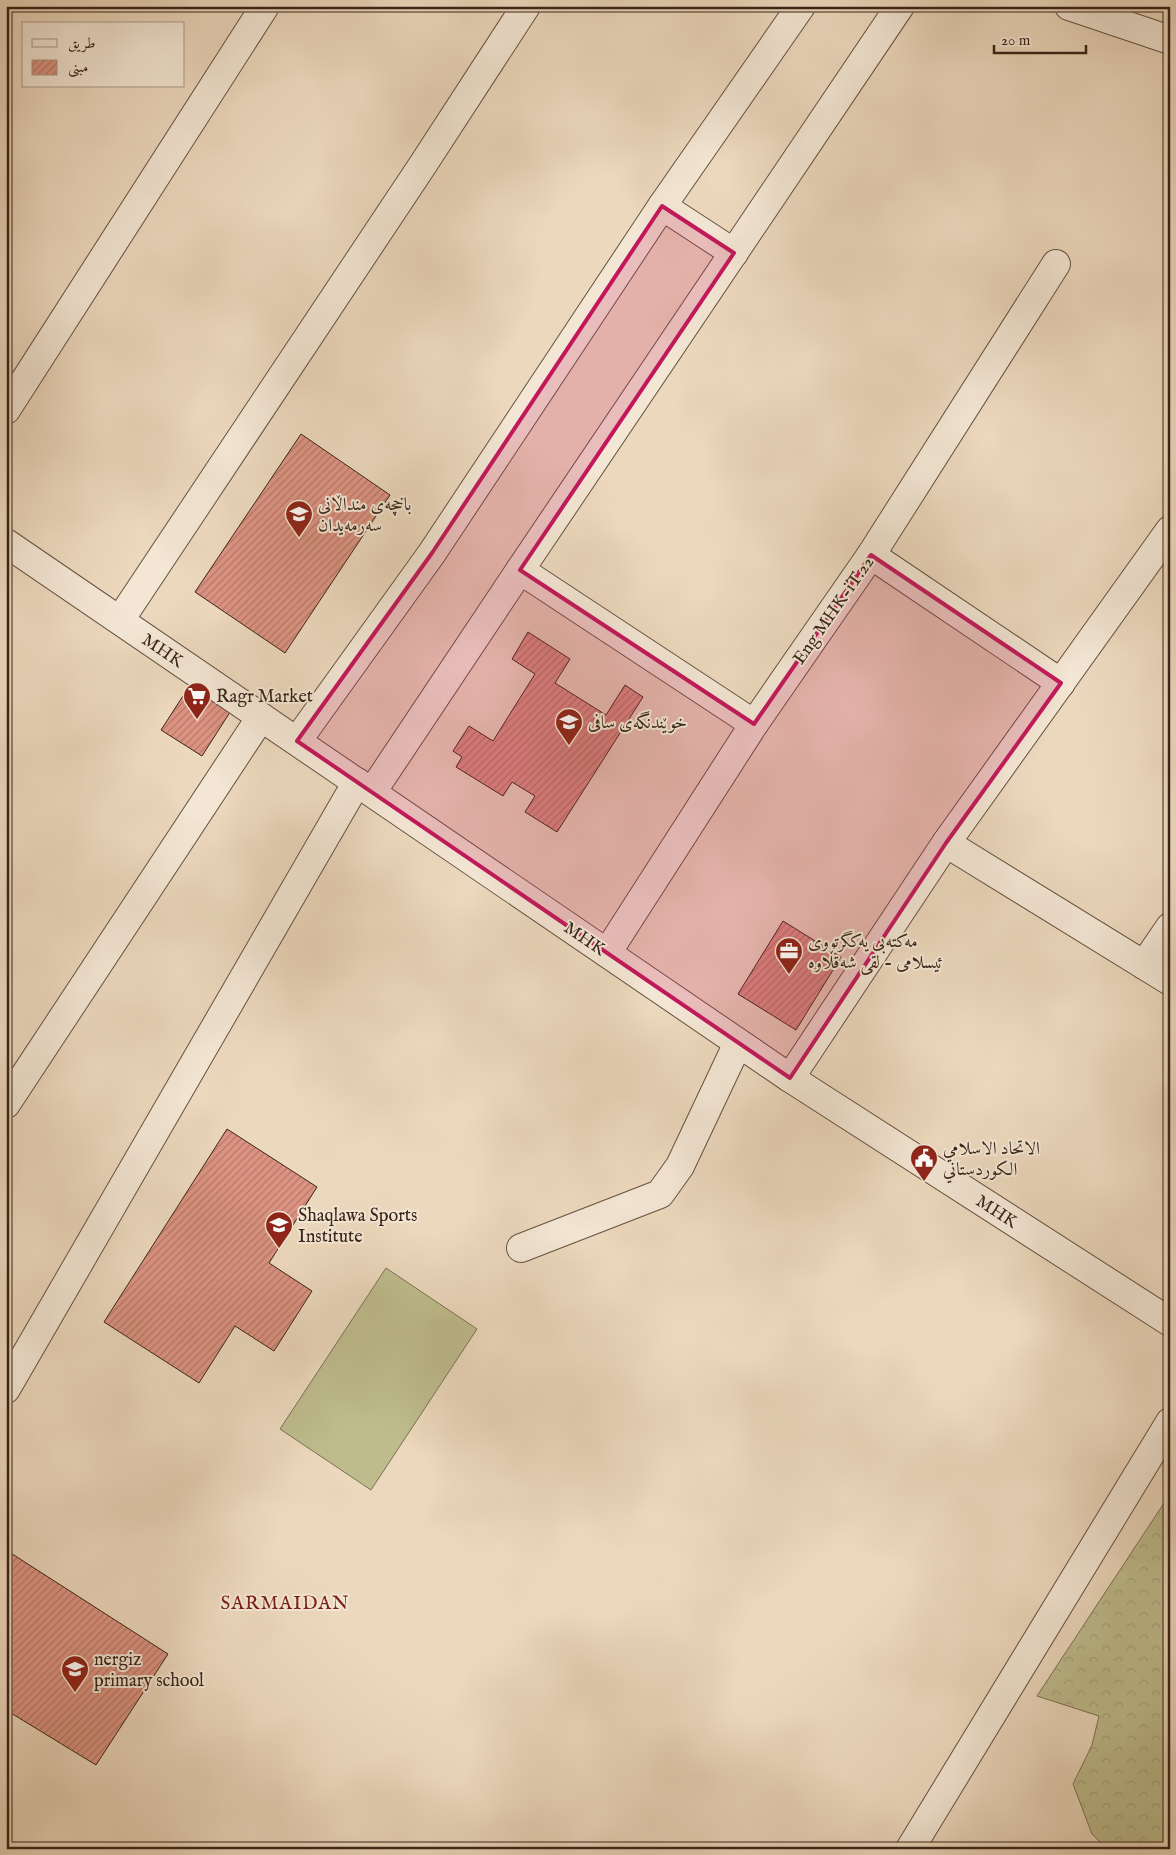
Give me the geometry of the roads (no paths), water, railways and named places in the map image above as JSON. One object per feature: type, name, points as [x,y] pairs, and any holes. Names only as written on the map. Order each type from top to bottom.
[{"type":"street","points":[[6,410],[265,6]]},
{"type":"street","points":[[120,620],[526,6]]},
{"type":"street","points":[[298,741],[432,553],[662,206],[801,6]]},
{"type":"street","points":[[6,1389],[364,787],[520,570],[900,6]]},
{"type":"street","points":[[1069,6],[1170,40]]},
{"type":"street","points":[[662,206],[734,254]]},
{"type":"street","name":"Eng MHK-iT.22","points":[[607,953],[754,724],[871,555],[1056,264]]},
{"type":"street","points":[[790,1078],[946,843],[1170,530]]},
{"type":"street","name":"MHK","points":[[6,543],[790,1078],[1170,1322]]},
{"type":"street","points":[[871,555],[1061,684]]},
{"type":"street","points":[[520,570],[754,724]]},
{"type":"street","points":[[6,1104],[261,717]]},
{"type":"street","points":[[946,843],[1170,981]]},
{"type":"street","points":[[1144,965],[1170,927]]},
{"type":"street","points":[[521,1248],[660,1194],[680,1166],[738,1043]]},
{"type":"street","points":[[910,1849],[1170,1422]]},
{"type":"place","name":"باخچەی منداڵانی سەرمەیدان","points":[[299,538]]},
{"type":"place","name":"Ragr Market","points":[[197,720]]},
{"type":"place","name":"خوێندنگەی سافی","points":[[569,746]]},
{"type":"place","name":"مەکتەبی یەکگرتووی ئیسلامی - لقی شەقڵاوە","points":[[789,975]]},
{"type":"place","name":"الاتحاد الاسلامي الكوردستاني","points":[[924,1182]]},
{"type":"place","name":"Shaqlawa Sports Institute","points":[[279,1249]]},
{"type":"place","name":"nergiz primary school","points":[[75,1693]]},
{"type":"district","name":"SARMAIDAN","points":[[285,1602]]}]
